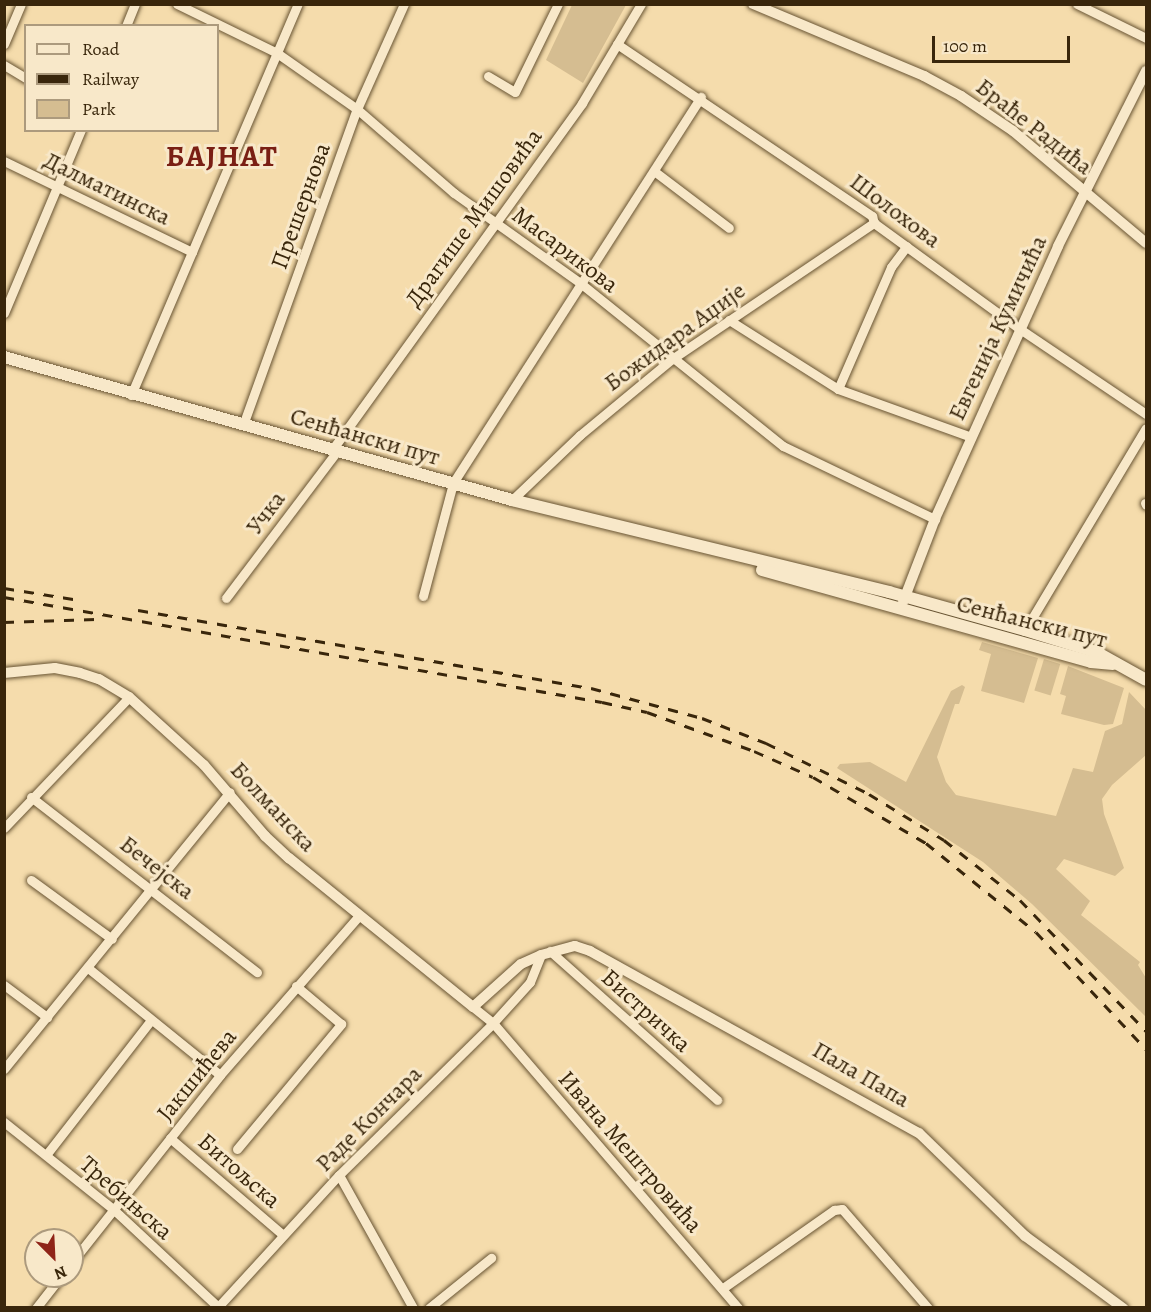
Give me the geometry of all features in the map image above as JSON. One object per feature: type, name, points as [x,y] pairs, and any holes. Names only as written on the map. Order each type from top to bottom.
[{"type":"main road","name":"Сенћански пут","points":[[4,357],[131,395],[512,500],[716,553],[905,597],[1025,630],[1096,652],[1114,664]]},
{"type":"main road","name":"Сенћански пут","points":[[716,553],[899,609],[1091,662],[1114,664]]},
{"type":"main road","points":[[1114,664],[1146,680]]},
{"type":"street","points":[[4,44],[21,4]]},
{"type":"street","points":[[127,24],[135,4]]},
{"type":"street","name":"Масарикова","points":[[177,4],[218,24]]},
{"type":"street","points":[[131,395],[297,4]]},
{"type":"street","name":"Прешернова","points":[[243,425],[357,109],[404,4]]},
{"type":"street","points":[[488,76],[515,92],[558,4]]},
{"type":"street","name":"Драгише Мишовића","points":[[334,450],[582,103],[641,4]]},
{"type":"street","name":"Браће Радића","points":[[753,4],[924,76],[1013,131],[1146,243]]},
{"type":"street","points":[[1077,4],[1146,38]]},
{"type":"street","name":"Масарикова","points":[[219,25],[277,53],[357,109],[454,194],[579,282],[783,446],[935,519]]},
{"type":"street","name":"Шолохова","points":[[617,44],[700,97],[872,216],[874,224],[1020,329],[1146,414]]},
{"type":"street","points":[[4,65],[24,77]]},
{"type":"street","name":"Евгенија Кумичића","points":[[899,609],[935,519],[1020,329],[1084,192],[1146,71]]},
{"type":"street","points":[[423,596],[453,483],[579,282],[654,171],[700,97]]},
{"type":"street","points":[[4,313],[80,132]]},
{"type":"street","name":"Далматинска","points":[[4,160],[192,252]]},
{"type":"street","points":[[654,171],[729,228]]},
{"type":"street","name":"Божидара Аџије","points":[[512,500],[580,435],[672,359],[874,224]]},
{"type":"street","points":[[838,389],[891,267],[907,246]]},
{"type":"street","points":[[729,321],[838,389],[971,437]]},
{"type":"street","points":[[1025,630],[1146,428]]},
{"type":"street","name":"Учка","points":[[226,598],[334,450]]},
{"type":"street","name":"Болманска","points":[[4,673],[55,668],[99,679],[129,697],[180,741],[230,792],[264,836],[358,917],[493,1023]]},
{"type":"street","points":[[4,828],[31,797],[129,697]]},
{"type":"street","points":[[4,1069],[230,792]]},
{"type":"street","name":"Бечејска","points":[[31,797],[153,887],[257,972]]},
{"type":"street","points":[[31,880],[112,939]]},
{"type":"street","name":"Јакшићева","points":[[84,1246],[220,1075],[358,917]]},
{"type":"street","name":"Пала Папа","points":[[545,953],[575,946],[591,951],[908,1126],[948,1158],[1025,1236],[1123,1308]]},
{"type":"street","points":[[473,1007],[521,964],[545,953]]},
{"type":"street","name":"Раде Кончара","points":[[217,1307],[282,1234],[339,1175],[493,1023],[530,982],[545,953]]},
{"type":"street","name":"Бистричка","points":[[545,953],[717,1100]]},
{"type":"street","points":[[88,968],[220,1075]]},
{"type":"street","points":[[4,985],[47,1017]]},
{"type":"street","points":[[237,1149],[341,1024],[296,986]]},
{"type":"street","points":[[46,1155],[151,1020]]},
{"type":"street","name":"Ивана Мештровића","points":[[493,1023],[738,1308]]},
{"type":"street","name":"Требињска","points":[[4,1122],[113,1209],[217,1307]]},
{"type":"street","name":"Битољска","points":[[170,1138],[282,1234]]},
{"type":"street","points":[[339,1175],[413,1308]]},
{"type":"street","points":[[723,1288],[834,1210],[842,1209],[928,1308]]},
{"type":"street","points":[[429,1308],[491,1258]]},
{"type":"street","points":[[36,1308],[52,1288]]},
{"type":"green space","points":[[572,5],[626,5],[583,83],[546,60]]},
{"type":"green space","points":[[982,642],[1038,658],[1024,703],[981,691],[991,654],[979,650]]},
{"type":"green space","points":[[1044,659],[1060,664],[1051,696],[1034,691]]},
{"type":"green space","points":[[1068,666],[1124,688],[1113,724],[1104,725],[1061,714],[1066,696],[1060,694]]},
{"type":"green space","points":[[962,685],[965,687],[959,704],[955,704],[937,757],[946,782],[956,795],[1056,816],[1073,768],[1093,772],[1105,731],[1122,724],[1129,692],[1146,710],[1146,755],[1112,785],[1102,799],[1104,814],[1124,868],[1115,876],[1064,859],[1056,869],[1090,901],[1081,915],[1140,962],[1138,965],[1146,978],[1146,1017],[1032,904],[983,862],[837,768],[840,764],[870,762],[906,782],[951,691]]},
{"type":"railway","points":[[4,588],[73,599]]},
{"type":"railway","points":[[4,597],[602,702],[647,712],[754,751],[813,777],[926,843],[1036,932],[1146,1049]]},
{"type":"railway","points":[[138,610],[591,688],[702,718],[766,743],[869,794],[944,840],[1020,900],[1146,1031]]},
{"type":"railway","points":[[4,622],[96,619]]},
{"type":"district","name":"БАЈНАТ","points":[[222,156]]}]
